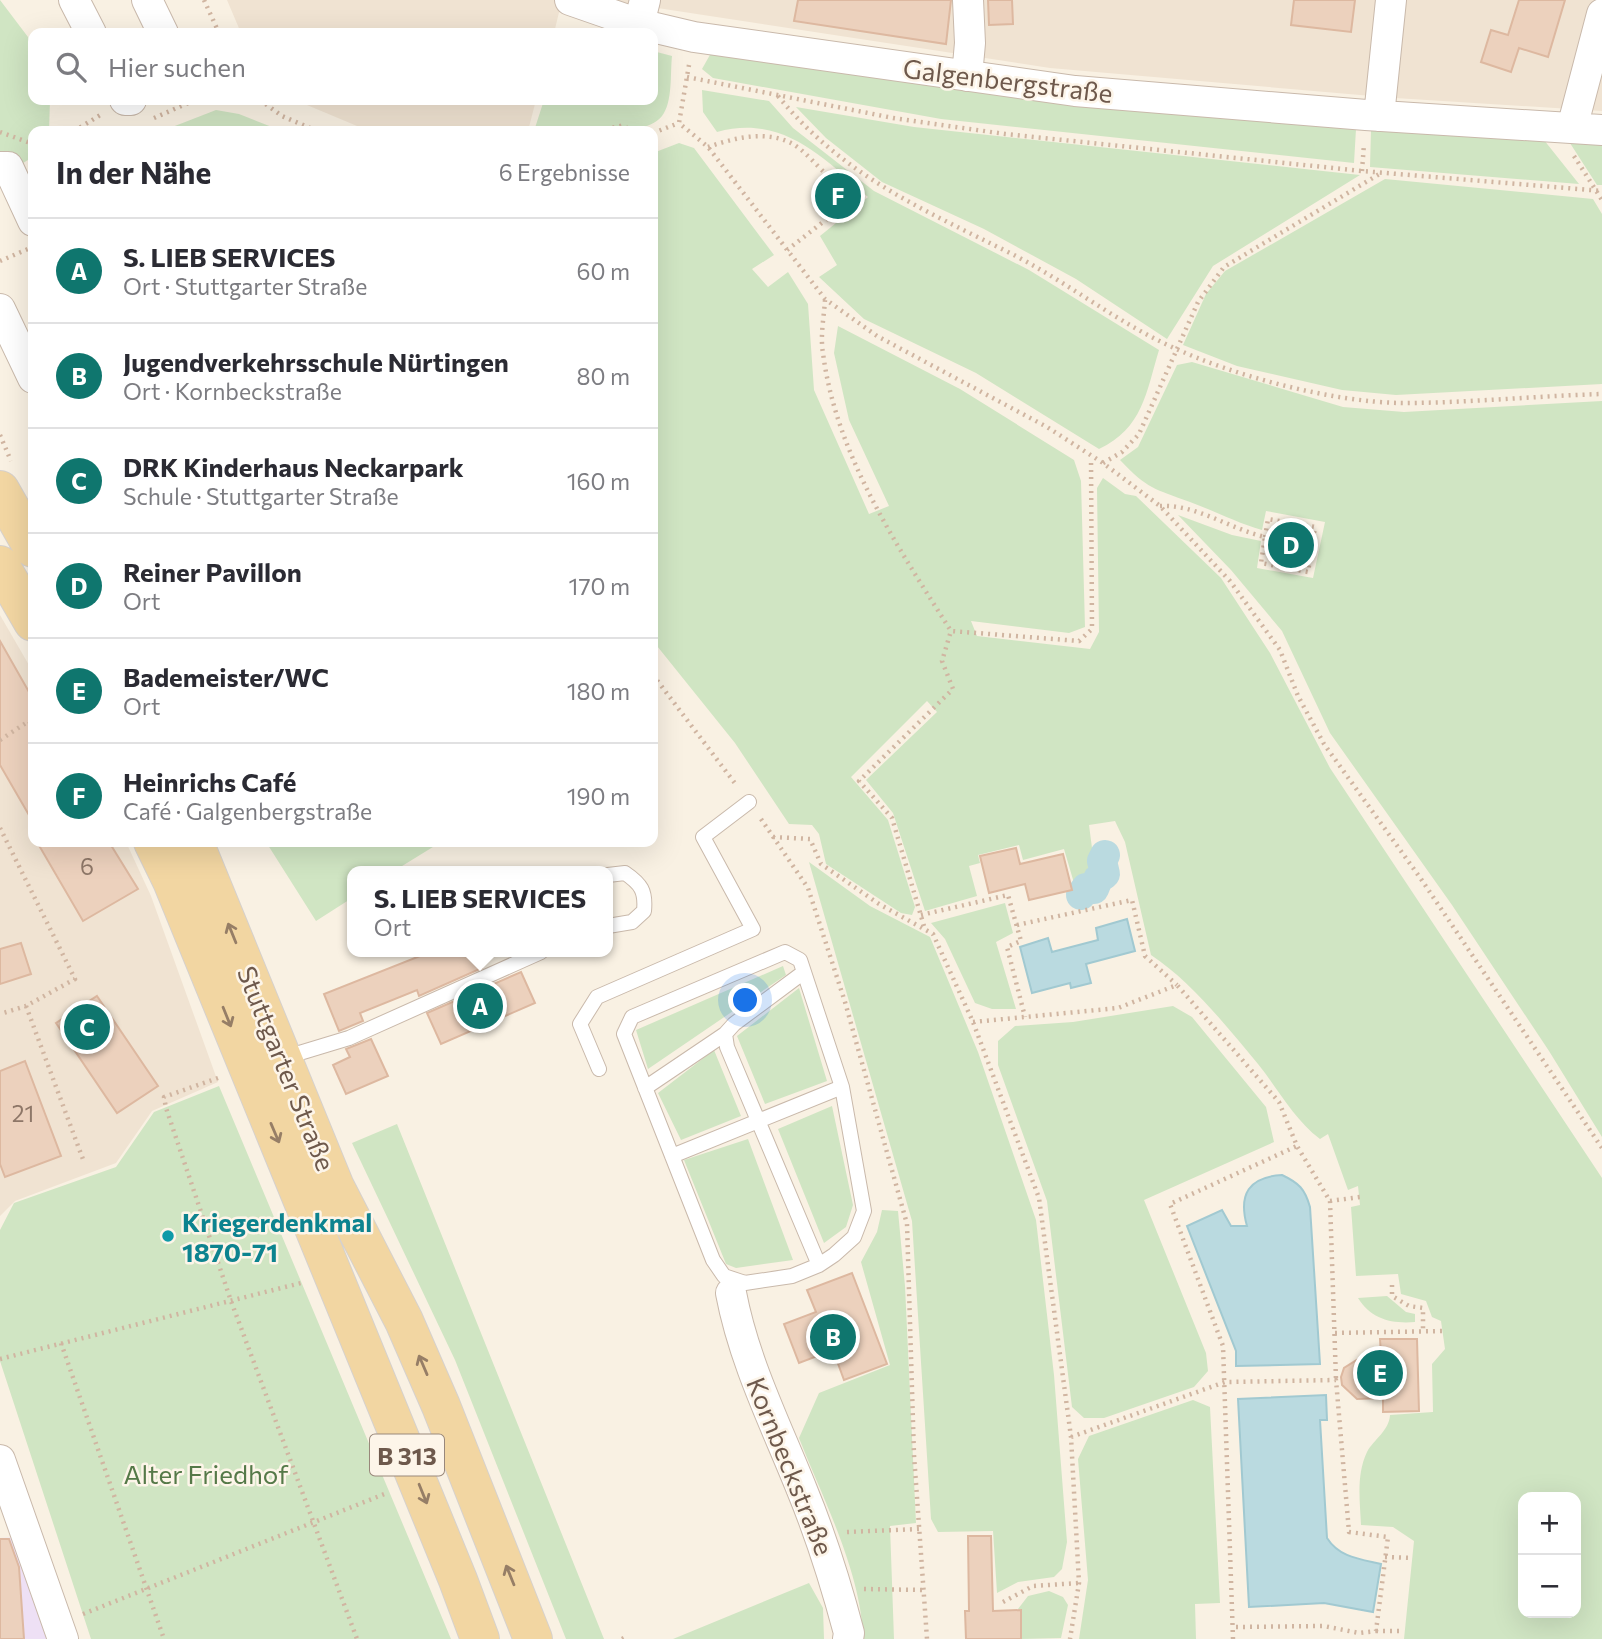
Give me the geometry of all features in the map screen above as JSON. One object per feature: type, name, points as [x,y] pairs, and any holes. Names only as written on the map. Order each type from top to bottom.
[{"type":"main road","points":[[0,490],[28,539]]},
{"type":"main road","points":[[0,565],[28,613]]},
{"type":"main road","name":"Stuttgarter Straße","points":[[155,847],[258,1067],[480,1639]]},
{"type":"main road","name":"Stuttgarter Straße","points":[[195,847],[258,1067],[335,1187],[404,1321],[441,1406],[533,1639]]},
{"type":"street","points":[[74,0],[88,28]]},
{"type":"street","points":[[147,0],[161,28]]},
{"type":"street","name":"Galgenbergstraße","points":[[570,0],[642,12],[694,37],[1075,91],[1379,116],[1602,130]]},
{"type":"street","points":[[967,76],[970,43],[968,0]]},
{"type":"street","points":[[1379,116],[1391,0]]},
{"type":"street","points":[[1572,128],[1602,15]]},
{"type":"street","points":[[0,167],[8,167],[28,209]]},
{"type":"street","points":[[0,309],[28,368]]},
{"type":"street","name":"Kornbeckstraße","points":[[732,1286],[738,1327],[753,1371],[819,1533],[838,1589],[849,1633],[848,1639]]},
{"type":"street","points":[[0,1460],[60,1632]]},
{"type":"lane","points":[[599,1069],[580,1024],[597,997],[753,929],[703,837],[749,802]]},
{"type":"lane","points":[[613,874],[625,873],[639,883],[645,895],[644,911],[632,922],[613,925]]},
{"type":"lane","points":[[785,952],[800,960],[804,972],[842,1087],[864,1211],[854,1237],[819,1265],[792,1276],[732,1286],[713,1260],[624,1034],[632,1017],[785,952]]},
{"type":"lane","points":[[258,1067],[349,1038],[530,957]]},
{"type":"lane","points":[[645,1088],[725,1034],[734,1024],[804,972]]},
{"type":"lane","points":[[725,1034],[727,1047],[757,1122],[819,1265]]},
{"type":"lane","points":[[672,1156],[842,1087]]},
{"type":"path","points":[[204,0],[217,28]]},
{"type":"path","points":[[679,123],[687,77],[893,118],[1005,134],[1599,191],[1602,200]]},
{"type":"path","points":[[778,96],[805,130],[878,186],[1029,262],[1140,332],[1228,369],[1343,398],[1400,403],[1602,394]]},
{"type":"path","points":[[266,105],[282,117],[304,126]]},
{"type":"path","points":[[658,131],[679,123]]},
{"type":"path","points":[[679,123],[708,147],[825,299],[877,336],[1047,427],[1102,463],[1160,506],[1230,581],[1280,650],[1298,696],[1324,744],[1421,879],[1602,1148]]},
{"type":"path","points":[[708,147],[738,137],[792,143],[825,173]]},
{"type":"path","points":[[1102,463],[1122,452],[1139,434],[1153,407],[1175,348],[1208,285],[1224,267],[1384,172]]},
{"type":"path","points":[[787,250],[836,212]]},
{"type":"path","points":[[0,261],[28,249]]},
{"type":"path","points":[[825,299],[822,352],[835,413],[887,531],[951,631],[942,662],[953,689],[859,781],[892,818],[925,927]]},
{"type":"path","points":[[951,631],[1079,641],[1092,629],[1091,458]]},
{"type":"path","points":[[1160,506],[1180,505],[1237,530],[1265,537]]},
{"type":"path","points":[[1268,519],[1315,527],[1308,572],[1261,564],[1265,537],[1268,519]]},
{"type":"path","points":[[658,681],[700,736]]},
{"type":"path","points":[[0,740],[28,722]]},
{"type":"path","points":[[0,828],[75,979],[26,1006],[0,1014]]},
{"type":"path","points":[[773,837],[810,839],[821,864],[878,904],[933,933],[973,1022],[1039,1198],[1071,1437],[1079,1583],[1070,1639]]},
{"type":"path","points":[[920,915],[1008,895],[1021,941],[1007,947],[1025,1017]]},
{"type":"path","points":[[1017,925],[1132,900],[1145,956],[1177,985],[1279,1102],[1297,1146],[1330,1201],[1336,1380],[1349,1532],[1388,1537],[1376,1631]]},
{"type":"path","points":[[973,1022],[1118,1008],[1177,985]]},
{"type":"path","points":[[26,1006],[84,1162]]},
{"type":"path","points":[[258,1067],[164,1097],[231,1301],[357,1639]]},
{"type":"path","points":[[1233,1639],[1223,1346],[1170,1205],[1297,1146]]},
{"type":"path","points":[[1330,1201],[1360,1197]]},
{"type":"path","points":[[0,1359],[307,1281]]},
{"type":"path","points":[[1392,1285],[1392,1296],[1409,1306],[1423,1308],[1423,1331]]},
{"type":"path","points":[[1335,1333],[1443,1331]]},
{"type":"path","points":[[61,1343],[164,1639]]},
{"type":"path","points":[[1071,1437],[1224,1382],[1336,1380]]},
{"type":"path","points":[[60,1632],[146,1590],[396,1489]]},
{"type":"path","points":[[819,1533],[919,1529]]},
{"type":"path","points":[[1385,1557],[1413,1558]]},
{"type":"path","points":[[1003,1602],[1033,1586],[1079,1583]]},
{"type":"path","points":[[838,1589],[923,1590]]},
{"type":"path","points":[[1234,1627],[1324,1626],[1358,1636],[1376,1631],[1404,1631]]},
{"type":"shaded area","points":[[227,0],[562,0],[555,28],[239,28]]},
{"type":"shaded area","points":[[605,0],[1602,0],[1602,111],[1395,98],[1050,68]]},
{"type":"shaded area","points":[[307,105],[535,105],[529,126],[357,126]]},
{"type":"shaded area","points":[[0,615],[28,663],[28,847],[128,847],[151,896],[218,1082],[152,1111],[116,1163],[15,1201],[0,1216]]},
{"type":"shaded area","points":[[25,1537],[59,1639],[0,1639],[0,1538]]},
{"type":"green space","points":[[0,0],[28,37],[28,105],[50,105],[49,126],[28,126],[28,160],[23,163],[0,154]]},
{"type":"green space","points":[[658,52],[672,56],[666,110],[652,124],[536,126],[542,105],[658,105]]},
{"type":"green space","points":[[711,53],[1356,129],[1354,163],[941,119],[713,78],[702,69]]},
{"type":"green space","points":[[702,90],[769,101],[793,128],[874,191],[1029,270],[1159,350],[1146,395],[1134,420],[1125,431],[1099,449],[976,373],[864,319],[819,277],[837,265],[820,236],[868,197],[818,154],[781,134],[762,129],[740,128],[717,132],[703,112]]},
{"type":"green space","points":[[796,107],[914,127],[1360,175],[1213,266],[1167,339],[1076,279],[984,229],[882,182],[826,138]]},
{"type":"green space","points":[[216,110],[239,114],[269,126],[175,126]]},
{"type":"green space","points":[[1371,130],[1544,140],[1579,184],[1370,167]]},
{"type":"green space","points":[[1568,140],[1602,141],[1602,185],[1597,185]]},
{"type":"green space","points":[[679,143],[694,148],[774,255],[752,269],[768,287],[788,272],[808,304],[814,390],[869,514],[889,506],[849,420],[834,353],[838,326],[960,389],[1074,460],[1081,481],[1085,627],[1069,633],[971,621],[977,636],[1090,649],[1099,632],[1097,488],[1103,478],[1125,494],[1136,496],[1221,578],[1270,653],[1330,768],[1602,1178],[1602,1639],[1404,1639],[1414,1541],[1393,1527],[1361,1525],[1360,1479],[1367,1452],[1384,1430],[1390,1415],[1433,1412],[1432,1364],[1445,1349],[1441,1321],[1432,1317],[1426,1301],[1401,1294],[1398,1274],[1356,1276],[1351,1207],[1360,1205],[1358,1186],[1348,1190],[1328,1134],[1320,1139],[1310,1131],[1208,1006],[1181,978],[1151,955],[1125,842],[1115,821],[1089,825],[1095,871],[1074,883],[1064,849],[1023,860],[1019,845],[978,855],[980,863],[969,866],[977,896],[925,911],[893,813],[866,780],[937,712],[927,701],[851,777],[888,820],[915,907],[912,915],[901,913],[826,864],[819,834],[812,825],[789,824],[735,743],[658,647],[658,151]]},
{"type":"green space","points":[[1385,179],[1593,199],[1602,214],[1602,384],[1396,395],[1342,390],[1237,366],[1183,345],[1206,294],[1225,271]]},
{"type":"green space","points":[[1192,362],[1343,407],[1404,412],[1602,401],[1602,1137],[1549,1051],[1452,905],[1330,733],[1282,631],[1231,570],[1178,515],[1232,535],[1261,541],[1257,568],[1313,578],[1325,522],[1266,511],[1262,530],[1160,491],[1137,477],[1120,460],[1138,447],[1177,365]]},
{"type":"green space","points":[[269,847],[433,847],[402,866],[347,866],[347,901],[316,921]]},
{"type":"green space","points":[[809,862],[870,906],[930,937],[978,1052],[1036,1220],[1054,1375],[1067,1542],[1062,1569],[1054,1577],[1018,1582],[997,1593],[993,1531],[938,1532],[931,1519],[912,1221]]},
{"type":"green space","points":[[1005,903],[1013,933],[996,942],[1016,1009],[992,1009],[975,1003],[945,939],[931,923]]},
{"type":"green space","points":[[783,966],[786,975],[648,1069],[636,1030]]},
{"type":"green space","points":[[799,988],[827,1081],[765,1104],[737,1036]]},
{"type":"green space","points":[[1173,1006],[1192,1017],[1266,1107],[1274,1142],[1144,1200],[1206,1353],[1208,1371],[1194,1387],[1104,1418],[1084,1418],[1072,1407],[1047,1201],[998,1065],[998,1041],[1015,1026],[1073,1022]]},
{"type":"green space","points":[[714,1050],[741,1116],[681,1140],[658,1093]]},
{"type":"green space","name":"Alter Friedhof","points":[[219,1086],[451,1639],[91,1639],[0,1361],[0,1230],[14,1203],[116,1167],[154,1112]]},
{"type":"green space","points":[[832,1106],[853,1205],[846,1227],[824,1243],[778,1129]]},
{"type":"green space","points":[[397,1124],[604,1639],[566,1639],[455,1360],[352,1143]]},
{"type":"green space","points":[[748,1139],[793,1260],[736,1268],[726,1264],[684,1160]]},
{"type":"green space","points":[[882,1210],[898,1211],[905,1286],[916,1523],[890,1526],[894,1639],[863,1639],[861,1614],[849,1563],[799,1438],[819,1393],[890,1365],[861,1262],[877,1232]]},
{"type":"green space","points":[[1387,1296],[1406,1312],[1415,1314],[1415,1322],[1382,1319],[1369,1311],[1358,1298]]},
{"type":"green space","points":[[1193,1400],[1210,1407],[1220,1603],[1195,1604],[1196,1639],[1079,1639],[1088,1580],[1078,1459],[1089,1436]]},
{"type":"green space","points":[[809,1583],[823,1608],[824,1639],[673,1639]]},
{"type":"green space","points":[[1049,1591],[1063,1597],[1068,1605],[1061,1638],[1022,1639],[1021,1609],[1018,1609],[1028,1596]]},
{"type":"water","points":[[1127,919],[1135,951],[1086,964],[1091,983],[1071,988],[1070,983],[1032,993],[1020,947],[1048,938],[1052,952],[1098,940],[1096,928]]},
{"type":"water","points":[[1282,1175],[1300,1187],[1310,1207],[1320,1364],[1236,1366],[1236,1351],[1187,1226],[1222,1210],[1231,1226],[1247,1226],[1244,1205],[1249,1189],[1261,1179]]},
{"type":"water","points":[[1326,1395],[1327,1420],[1320,1420],[1327,1538],[1344,1553],[1381,1564],[1373,1612],[1324,1603],[1249,1607],[1238,1399]]},
{"type":"building","points":[[798,0],[951,0],[946,44],[794,21]]},
{"type":"building","points":[[988,0],[1012,0],[1013,24],[989,25]]},
{"type":"building","points":[[1294,0],[1355,0],[1351,32],[1291,25]]},
{"type":"building","points":[[1519,0],[1565,0],[1548,57],[1519,48],[1511,72],[1481,62],[1491,30],[1508,35]]},
{"type":"building","points":[[837,175],[859,200],[840,216],[818,191]]},
{"type":"building","points":[[1278,528],[1308,533],[1303,562],[1273,557]]},
{"type":"building","points":[[0,641],[28,690],[28,813],[0,765]]},
{"type":"building","points":[[40,847],[112,847],[138,889],[83,921]]},
{"type":"building","points":[[1016,848],[1020,864],[1063,854],[1072,890],[1029,900],[1025,884],[989,893],[980,856]]},
{"type":"building","points":[[21,943],[31,974],[0,984],[0,949]]},
{"type":"building","points":[[417,957],[477,957],[482,968],[419,996],[417,990],[360,1013],[363,1021],[339,1031],[324,994]]},
{"type":"building","points":[[521,972],[535,1003],[441,1044],[427,1013]]},
{"type":"building","points":[[97,996],[158,1086],[117,1113],[56,1023]]},
{"type":"building","points":[[371,1039],[388,1076],[346,1094],[333,1065],[350,1057],[346,1049]]},
{"type":"building","points":[[25,1061],[61,1156],[5,1177],[0,1164],[0,1071]]},
{"type":"building","points":[[852,1273],[887,1364],[844,1380],[833,1350],[799,1363],[784,1324],[816,1312],[807,1290]]},
{"type":"building","points":[[1380,1339],[1417,1339],[1419,1411],[1383,1412],[1383,1398],[1357,1399],[1342,1385],[1344,1368],[1363,1356],[1381,1355]]},
{"type":"building","points":[[968,1536],[991,1536],[993,1611],[1021,1610],[1021,1639],[966,1639],[965,1611],[969,1611]]},
{"type":"building","points":[[0,1539],[9,1539],[19,1567],[24,1639],[0,1639]]},
{"type":"waterway","points":[[1081,895],[1086,888],[1094,889],[1098,879],[1105,874],[1102,861],[1105,855]]},
{"type":"place","name":"Heinrichs Café","points":[[838,196]]},
{"type":"place","name":"Reiner Pavillon","points":[[1291,545]]},
{"type":"place","name":"S. LIEB SERVICES","points":[[480,1006]]},
{"type":"place","name":"DRK Kinderhaus Neckarpark","points":[[87,1027]]},
{"type":"place","name":"Kriegerdenkmal 1870-71","points":[[168,1236]]},
{"type":"place","name":"Jugendverkehrsschule Nürtingen","points":[[833,1337]]},
{"type":"place","name":"Bademeister/WC","points":[[1380,1373]]}]
